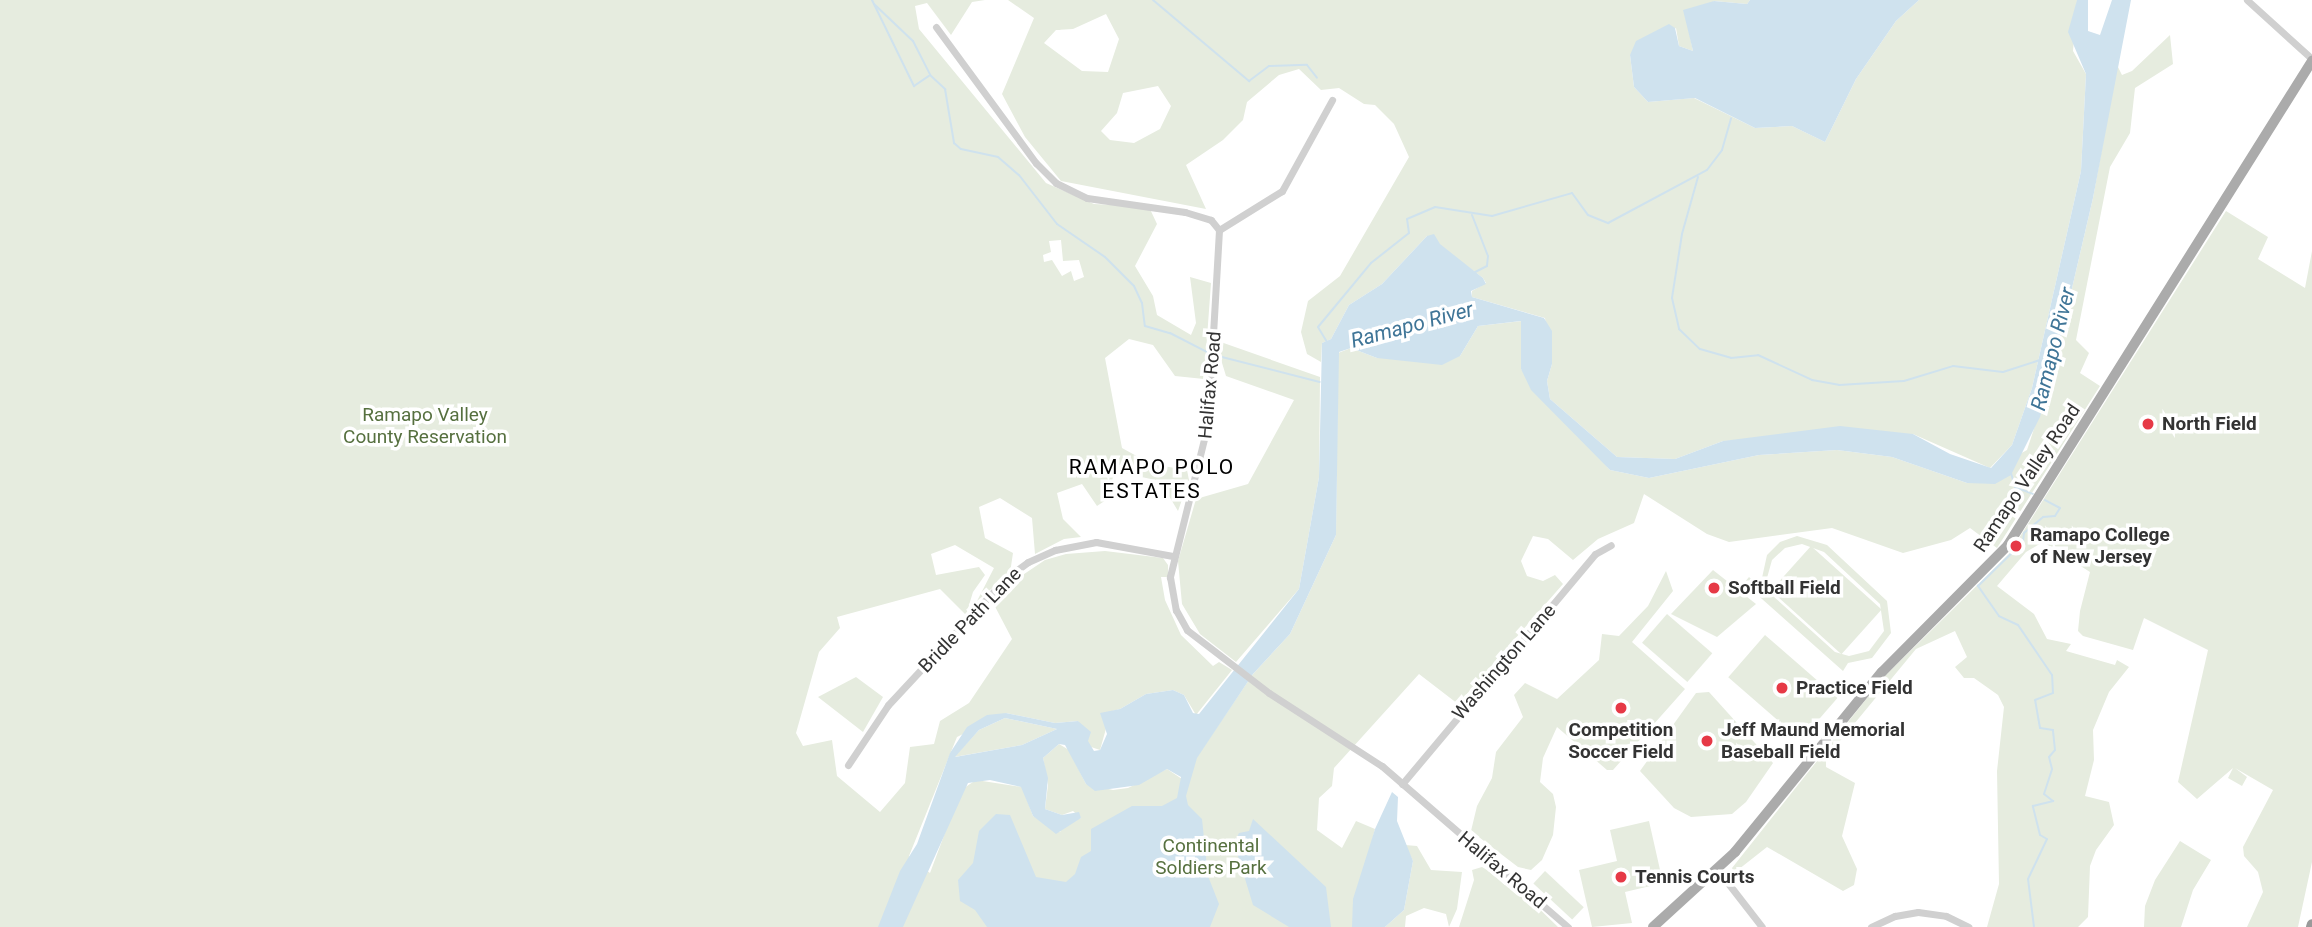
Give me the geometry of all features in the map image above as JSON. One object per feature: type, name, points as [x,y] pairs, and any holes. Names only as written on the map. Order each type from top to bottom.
[{"type":"main road","name":"Ramapo Valley Road","points":[[1653,927],[1717,869],[1882,672],[2008,545],[2312,60]]},
{"type":"street","points":[[2247,0],[2312,60]]},
{"type":"street","points":[[936,27],[1036,163],[1056,183],[1087,198],[1195,214],[1211,220],[1219,230],[1282,191],[1332,100]]},
{"type":"street","name":"Halifax Road","points":[[1219,230],[1214,354],[1204,448],[1173,556],[1170,587],[1181,620],[1195,638],[1230,666],[1331,729],[1402,784],[1568,927]]},
{"type":"street","name":"Bridle Path Lane","points":[[848,765],[888,705],[1006,578],[1028,562],[1055,550],[1096,542],[1173,556]]},
{"type":"street","name":"Washington Lane","points":[[1402,784],[1595,554],[1611,545]]},
{"type":"street","points":[[1717,869],[1762,927]]},
{"type":"street","points":[[1871,927],[1895,916],[1918,912],[1946,916],[1969,927]]},
{"type":"green space","name":"Ramapo Valley County Reservation","points":[[0,0],[985,0],[972,2],[951,35],[927,3],[915,6],[919,29],[1046,183],[1094,204],[1149,207],[1157,224],[1135,266],[1153,296],[1157,315],[1191,335],[1196,323],[1190,277],[1211,283],[1204,379],[1175,376],[1153,345],[1129,339],[1105,358],[1122,448],[1151,464],[1187,470],[1189,480],[1178,511],[1160,481],[1114,471],[1109,498],[1097,506],[1082,484],[1057,493],[1063,519],[1081,537],[1064,539],[1035,554],[1032,518],[1000,498],[979,507],[985,538],[1013,553],[1010,573],[977,601],[994,568],[955,545],[931,554],[936,575],[979,567],[985,575],[973,592],[966,615],[940,589],[837,617],[840,628],[819,652],[796,733],[803,746],[832,740],[837,776],[880,812],[905,783],[910,747],[934,744],[940,721],[969,703],[1012,639],[990,597],[1045,560],[1066,554],[1105,551],[1163,558],[1168,565],[1168,577],[1161,577],[1165,600],[1181,635],[1213,666],[1219,662],[1232,670],[1196,715],[1184,695],[1173,690],[1146,694],[1120,709],[1101,714],[1107,725],[1100,750],[1088,746],[1078,721],[1055,723],[1006,713],[957,737],[909,856],[930,873],[961,790],[976,780],[1022,787],[1033,816],[1060,832],[1065,824],[1081,818],[1073,811],[1062,815],[1045,809],[1048,785],[1043,758],[1059,744],[1069,750],[1086,784],[1113,790],[1128,788],[1167,769],[1182,779],[1253,674],[1290,634],[1336,535],[1338,353],[1351,348],[1377,358],[1460,356],[1478,326],[1522,321],[1521,369],[1610,470],[1649,478],[1759,455],[1837,450],[1892,457],[1967,483],[2027,450],[2052,374],[2093,198],[2117,65],[2122,75],[2132,71],[2170,35],[2173,64],[2135,88],[2130,133],[2110,167],[2076,340],[2089,353],[2080,373],[2100,386],[1997,548],[1970,528],[1951,540],[1903,553],[1832,528],[1729,542],[1707,534],[1644,494],[1634,523],[1598,539],[1573,560],[1548,539],[1533,536],[1521,561],[1527,576],[1543,581],[1555,575],[1563,584],[1458,704],[1419,674],[1334,768],[1332,786],[1319,798],[1317,830],[1342,848],[1356,821],[1375,829],[1367,860],[1382,927],[0,927]],"holes":[[[1061,240],[1063,261],[1079,260],[1084,277],[1074,281],[1071,271],[1062,276],[1052,260],[1044,262],[1043,255],[1051,252],[1049,241]]]},
{"type":"green space","points":[[1008,0],[1750,0],[1747,4],[1714,1],[1687,22],[1693,51],[1679,46],[1676,28],[1630,55],[1634,87],[1648,102],[1694,98],[1755,128],[1792,126],[1825,142],[1856,79],[1896,21],[1919,0],[2077,0],[2073,51],[2086,74],[2081,171],[2032,388],[2012,445],[1990,468],[1913,434],[1723,441],[1675,459],[1617,457],[1550,399],[1547,381],[1552,364],[1545,318],[1472,297],[1472,291],[1486,283],[1483,278],[1427,236],[1382,284],[1349,305],[1331,339],[1322,343],[1321,362],[1307,354],[1301,332],[1308,301],[1340,276],[1409,157],[1394,124],[1375,105],[1364,104],[1339,88],[1321,90],[1299,69],[1279,75],[1247,102],[1243,120],[1223,140],[1186,165],[1206,209],[1061,181],[1025,137],[1002,94],[1034,18]],"holes":[[[1106,14],[1119,39],[1108,72],[1082,71],[1044,43],[1056,30],[1073,29]],[[1158,86],[1171,106],[1160,129],[1134,143],[1110,140],[1101,131],[1117,113],[1123,93]]]},
{"type":"green space","points":[[2226,211],[2268,237],[2258,259],[2305,288],[2312,251],[2312,862],[2298,927],[2247,927],[2263,892],[2258,872],[2244,856],[2243,847],[2273,790],[2235,768],[2247,777],[2242,786],[2228,778],[2233,768],[2197,799],[2178,782],[2208,650],[2144,618],[2133,650],[2083,636],[2078,631],[2080,611],[2090,572],[2043,542],[2026,552],[1997,586],[2034,614],[2047,639],[2071,644],[2066,651],[2115,665],[2117,660],[2129,667],[2109,692],[2093,730],[2094,760],[2085,796],[2109,802],[2114,825],[2096,850],[2090,866],[2088,917],[2078,927],[1987,927],[1999,884],[1997,771],[2004,707],[1998,695],[1974,678],[1964,678],[1955,667],[1967,657],[1955,631],[1916,649],[1826,758],[1826,767],[1855,783],[1842,836],[1857,869],[1854,885],[1843,891],[1767,847],[1734,873],[1732,868],[1883,678],[2009,554]]},
{"type":"green space","points":[[1215,340],[1320,377],[1319,477],[1299,589],[1236,662],[1200,634],[1182,604],[1178,561],[1196,499],[1248,484],[1294,400],[1226,376]]},
{"type":"green space","points":[[1797,536],[1827,545],[1887,601],[1891,633],[1872,658],[1848,663],[1843,671],[1744,583],[1749,577],[1760,587],[1767,555],[1780,542]],"holes":[[[1802,544],[1824,552],[1880,604],[1884,631],[1869,651],[1849,656],[1835,652],[1773,596],[1767,578],[1772,560],[1785,548]]]},
{"type":"green space","points":[[1811,546],[1882,610],[1841,654],[1771,591]]},
{"type":"green space","name":"Softball Field","points":[[1713,570],[1756,604],[1717,637],[1671,614]]},
{"type":"green space","points":[[1666,571],[1673,591],[1632,642],[1685,689],[1613,770],[1607,770],[1557,727],[1543,758],[1540,782],[1553,794],[1556,807],[1553,835],[1542,860],[1531,870],[1518,867],[1471,831],[1477,806],[1492,778],[1496,752],[1523,717],[1514,695],[1525,683],[1557,699],[1599,660],[1602,634],[1619,636],[1648,606]]},
{"type":"green space","points":[[1667,614],[1712,653],[1687,682],[1642,643]]},
{"type":"green space","name":"Practice Field","points":[[1765,635],[1837,698],[1801,740],[1728,677]]},
{"type":"green space","points":[[856,677],[883,697],[863,732],[818,697]]},
{"type":"green space","name":"Jeff Maund Memorial Baseball Field","points":[[1709,692],[1773,763],[1746,802],[1732,814],[1691,817],[1674,808],[1640,771],[1696,693]]},
{"type":"green space","points":[[1005,718],[1057,729],[1022,745],[954,757],[979,730]]},
{"type":"green space","name":"Tennis Courts","points":[[1649,821],[1663,883],[1625,892],[1632,923],[1592,927],[1579,870],[1617,861],[1610,830]]},
{"type":"green space","points":[[2180,841],[2211,860],[2193,890],[2181,927],[2144,927],[2145,906],[2155,880]]},
{"type":"green space","points":[[1405,845],[1417,846],[1431,870],[1462,872],[1457,909],[1449,927],[1446,914],[1424,908],[1406,916],[1405,927],[1385,927],[1404,910],[1413,861]]},
{"type":"green space","points":[[1482,867],[1521,891],[1558,927],[1459,927],[1474,880],[1472,870]]},
{"type":"green space","points":[[1545,871],[1584,907],[1572,920],[1533,883]]},
{"type":"water","points":[[1750,0],[1919,0],[1896,21],[1856,79],[1825,142],[1792,126],[1755,128],[1695,98],[1648,102],[1634,87],[1630,55],[1636,41],[1669,24],[1675,28],[1679,46],[1693,51],[1683,10],[1714,1],[1747,4]]},
{"type":"water","name":"Ramapo River","points":[[2077,0],[2088,0],[2088,31],[2100,35],[2112,0],[2131,0],[2093,198],[2052,374],[2040,417],[2011,475],[1995,484],[1967,483],[1892,457],[1837,450],[1759,455],[1649,478],[1610,470],[1531,390],[1521,369],[1521,321],[1478,326],[1460,356],[1442,365],[1377,358],[1351,348],[1339,352],[1336,535],[1290,634],[1253,674],[1197,758],[1186,796],[1188,805],[1202,819],[1208,876],[1219,904],[1210,927],[987,927],[975,910],[960,901],[958,880],[973,863],[979,831],[996,814],[1010,815],[1036,877],[1066,882],[1075,874],[1081,857],[1091,851],[1091,829],[1132,806],[1162,806],[1177,798],[1181,777],[1167,769],[1139,785],[1095,791],[1086,784],[1065,745],[1059,744],[1043,758],[1048,778],[1045,809],[1062,815],[1079,812],[1081,818],[1056,834],[1033,816],[1021,787],[990,780],[968,783],[903,927],[878,927],[900,871],[917,844],[950,753],[967,727],[987,715],[1006,713],[1055,723],[1078,721],[1091,732],[1088,741],[1094,751],[1100,750],[1107,734],[1100,713],[1120,709],[1146,694],[1173,690],[1184,695],[1193,713],[1199,714],[1299,589],[1319,477],[1322,343],[1331,339],[1349,305],[1382,284],[1427,236],[1434,234],[1440,244],[1483,278],[1486,284],[1471,291],[1472,297],[1544,318],[1552,331],[1552,364],[1547,381],[1550,399],[1617,457],[1675,459],[1723,441],[1840,426],[1913,434],[1950,454],[1991,468],[2012,445],[2032,388],[2081,171],[2086,74],[2068,32]],"holes":[[[1005,718],[1057,729],[1022,745],[955,757],[979,730]]]},
{"type":"water","points":[[1392,792],[1398,797],[1397,821],[1413,861],[1404,910],[1385,927],[1352,927],[1353,899],[1375,829]]},
{"type":"water","points":[[1253,819],[1326,887],[1331,927],[1289,927],[1253,905],[1234,843],[1239,833],[1249,831]]},
{"type":"waterway","points":[[872,0],[914,86],[929,76]]},
{"type":"waterway","points":[[1153,0],[1249,81],[1269,66],[1307,65],[1317,78]]},
{"type":"waterway","points":[[874,4],[913,41],[930,75],[945,89],[954,143],[961,149],[998,157],[1019,175],[1057,224],[1105,257],[1134,286],[1142,303],[1145,326],[1170,333],[1209,353]]},
{"type":"waterway","points":[[1327,342],[1318,327],[1371,263],[1409,233],[1407,219],[1435,207],[1492,216],[1572,193],[1588,215],[1608,223],[1707,170],[1722,150],[1731,118]]},
{"type":"waterway","name":"Ramapo River","points":[[1698,177],[1682,234],[1672,298],[1679,329],[1700,349],[1731,358],[1758,355],[1812,380],[1839,385],[1904,381],[1953,366],[2003,372],[2039,360]]},
{"type":"waterway","points":[[1472,215],[1488,256],[1487,266],[1473,273]]},
{"type":"waterway","points":[[1214,355],[1320,382]]},
{"type":"waterway","points":[[2011,473],[2015,487],[2033,494]]},
{"type":"waterway","points":[[2034,927],[2028,879],[2047,839],[2040,835],[2033,806],[2053,801],[2044,794],[2052,769],[2049,757],[2055,750],[2053,730],[2040,728],[2035,700],[2053,693],[2052,675],[2018,625],[1999,616],[1978,586],[2023,542],[2024,533],[2043,517],[2055,516],[2060,508],[2045,500]]},
{"type":"place","name":"North Field","points":[[2148,424]]},
{"type":"place","name":"Ramapo College of New Jersey","points":[[2016,546]]},
{"type":"place","name":"Softball Field","points":[[1714,588]]},
{"type":"place","name":"Practice Field","points":[[1782,688]]},
{"type":"place","name":"Competition Soccer Field","points":[[1621,708]]},
{"type":"place","name":"Jeff Maund Memorial Baseball Field","points":[[1707,741]]},
{"type":"place","name":"Tennis Courts","points":[[1621,877]]},
{"type":"district","name":"RAMAPO POLO ESTATES","points":[[1152,479]]},
{"type":"park label","name":"Continental Soldiers Park","points":[[1211,857]]}]
